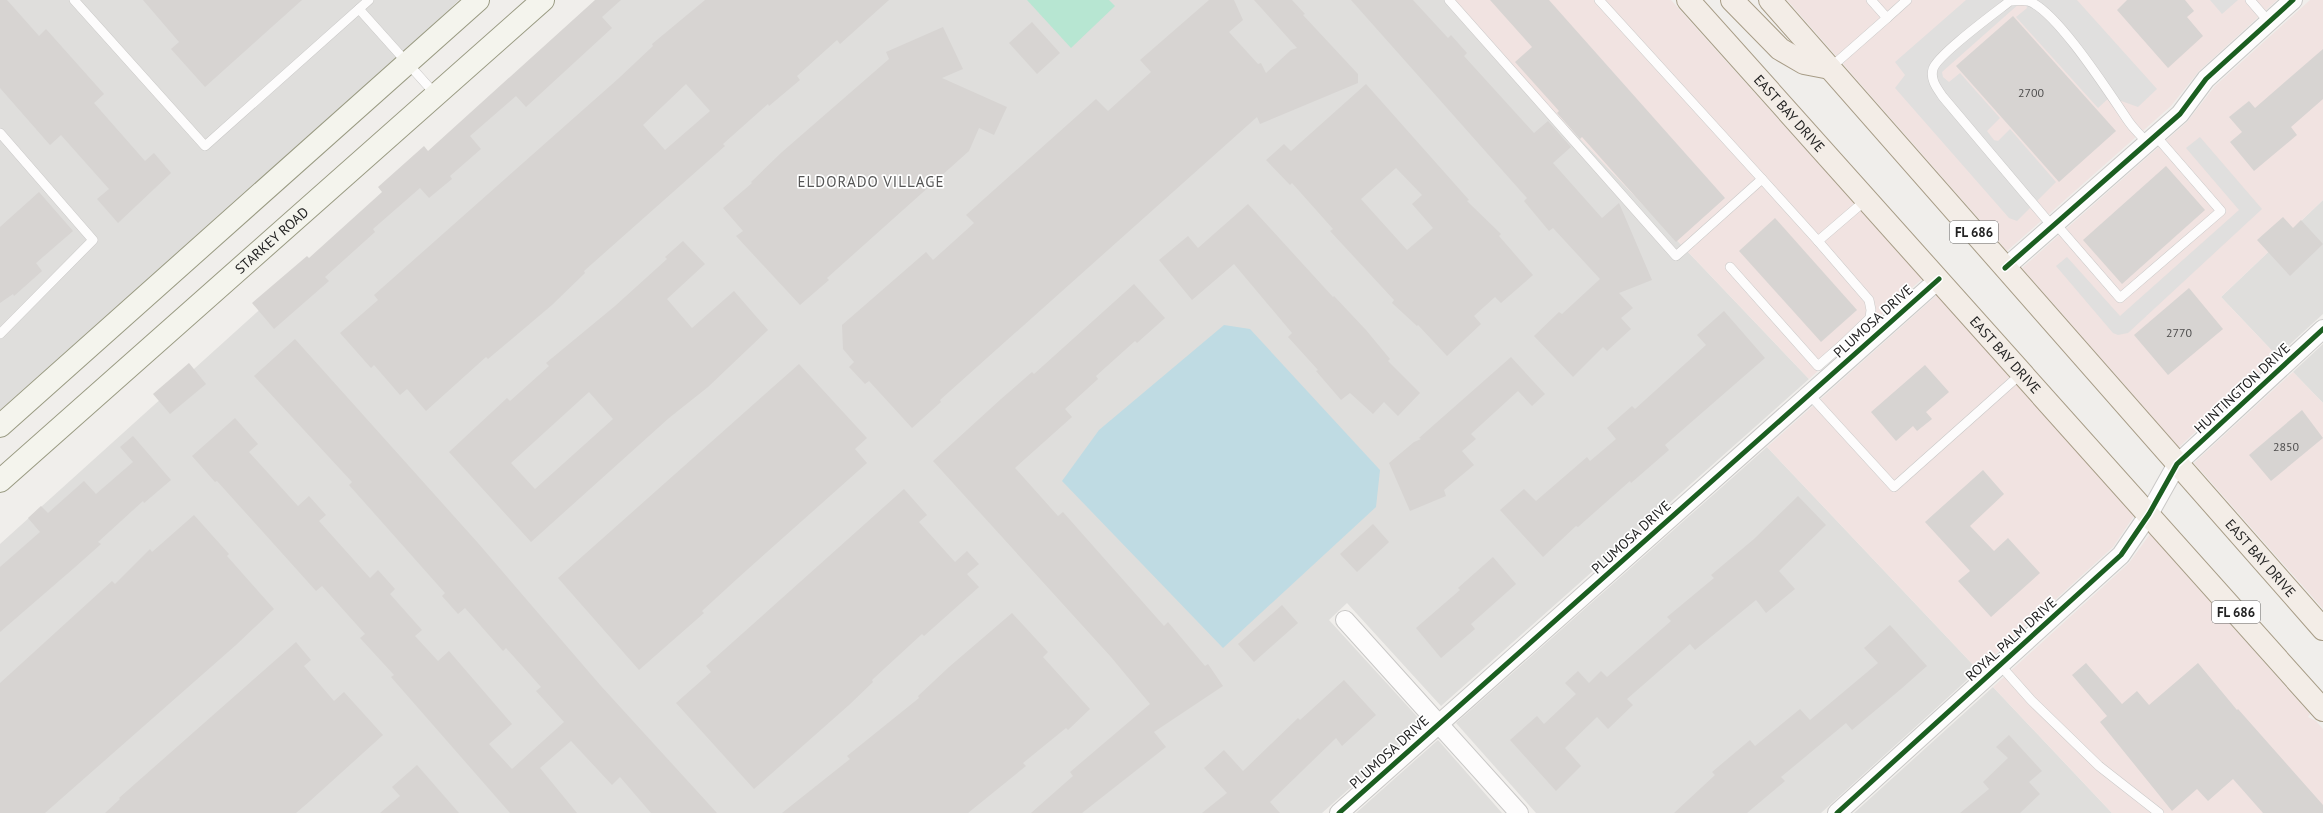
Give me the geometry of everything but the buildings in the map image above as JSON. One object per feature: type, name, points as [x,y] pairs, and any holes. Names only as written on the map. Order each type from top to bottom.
[{"type":"main road","points":[[0,426],[408,64],[478,0]]},
{"type":"main road","name":"STARKEY ROAD","points":[[0,482],[543,0]]},
{"type":"main road","name":"EAST BAY DRIVE","points":[[1688,0],[2023,372],[2323,710]]},
{"type":"main road","points":[[1732,0],[1780,49],[1804,63],[1830,68]]},
{"type":"main road","name":"EAST BAY DRIVE","points":[[1770,0],[2323,629]]},
{"type":"street","points":[[2005,268],[2180,114],[2206,79],[2293,0]]},
{"type":"street","name":"PLUMOSA DRIVE","points":[[1339,813],[1809,394],[1846,351],[1939,279]]},
{"type":"street","name":"HUNTINGTON DRIVE","points":[[2177,464],[2323,329]]},
{"type":"street","name":"ROYAL PALM DRIVE","points":[[1838,813],[2121,555],[2149,514],[2177,464]]},
{"type":"street","points":[[1345,620],[1440,723],[1519,813]]},
{"type":"lane","points":[[74,0],[205,146],[369,0]]},
{"type":"lane","points":[[1449,0],[1676,256],[1762,179]]},
{"type":"lane","points":[[1599,0],[1818,241],[1869,300],[1871,310],[1870,318],[1846,351],[1818,366],[1730,267]]},
{"type":"lane","points":[[1871,0],[1887,18]]},
{"type":"lane","points":[[1830,68],[1906,0]]},
{"type":"lane","points":[[2250,0],[2269,22]]},
{"type":"lane","points":[[2010,1],[2028,1],[2044,10],[2077,49],[2130,123],[2151,139],[2221,211],[2120,298],[2054,225],[1943,97],[1933,82],[1933,68],[1943,56],[2010,1]]},
{"type":"lane","points":[[359,9],[436,94]]},
{"type":"lane","points":[[0,133],[88,232],[93,240],[0,334]]},
{"type":"lane","points":[[1818,241],[1867,199]]},
{"type":"lane","points":[[1809,394],[1894,487],[2023,372]]},
{"type":"lane","points":[[2000,665],[2031,700],[2099,766],[2159,813]]},
{"type":"shaded area","points":[[0,0],[459,0],[401,55],[0,410]]},
{"type":"shaded area","points":[[603,0],[1448,0],[1809,379],[1441,706],[1347,603],[1329,620],[1423,723],[1322,813],[0,813],[0,544]]},
{"type":"shaded area","points":[[1448,0],[1671,0],[1922,279],[1809,379]]},
{"type":"shaded area","points":[[1787,0],[2277,0],[2199,71],[2171,106],[2007,251],[1843,64],[1845,59],[1837,57]]},
{"type":"shaded area","points":[[1966,0],[2077,0],[2157,89],[2138,107],[2110,97],[2098,108],[2016,17],[2027,8],[2026,5],[2020,3],[1942,72],[1943,77],[1949,82],[1960,73],[2000,118],[1987,131],[1994,140],[1998,141],[2010,129],[2056,182],[2017,221],[2009,218],[1895,88],[1905,75],[1895,62]]},
{"type":"shaded area","points":[[2210,0],[2238,0],[2222,14]]},
{"type":"shaded area","points":[[2310,0],[2323,0],[2323,200],[2221,297],[2277,356],[2179,447],[2022,268],[2187,122],[2215,86]]},
{"type":"shaded area","points":[[2200,137],[2262,209],[2128,333],[2118,335],[2113,333],[2056,266],[2067,257],[2120,316],[2239,210],[2186,148]]},
{"type":"shaded area","points":[[2323,200],[2323,314],[2277,356],[2221,297]]},
{"type":"shaded area","points":[[1937,295],[2134,516],[2113,547],[1978,670],[1767,447]]},
{"type":"shaded area","points":[[2323,344],[2323,403],[2293,372]]},
{"type":"shaded area","points":[[2293,372],[2323,403],[2323,609],[2194,463]]},
{"type":"shaded area","points":[[1767,447],[1978,670],[1821,813],[1536,813],[1456,723]]},
{"type":"shaded area","points":[[2150,534],[2310,714],[2308,717],[2316,721],[2323,729],[2323,813],[2112,813],[1993,687],[2129,563]]},
{"type":"shaded area","points":[[1993,687],[2112,813],[1854,813]]},
{"type":"shaded area","points":[[1438,740],[1502,813],[1356,813]]},
{"type":"green space","points":[[1027,0],[1109,0],[1115,6],[1071,48]]},
{"type":"water","points":[[1224,325],[1250,329],[1380,470],[1376,507],[1223,648],[1062,481],[1099,430]]},
{"type":"cycle path","points":[[2005,268],[2180,114],[2206,79],[2293,0]]},
{"type":"cycle path","points":[[1339,813],[1939,279]]},
{"type":"cycle path","points":[[1837,813],[2121,555],[2149,514],[2177,464],[2323,329]]},
{"type":"district","name":"ELDORADO VILLAGE","points":[[871,181]]}]
